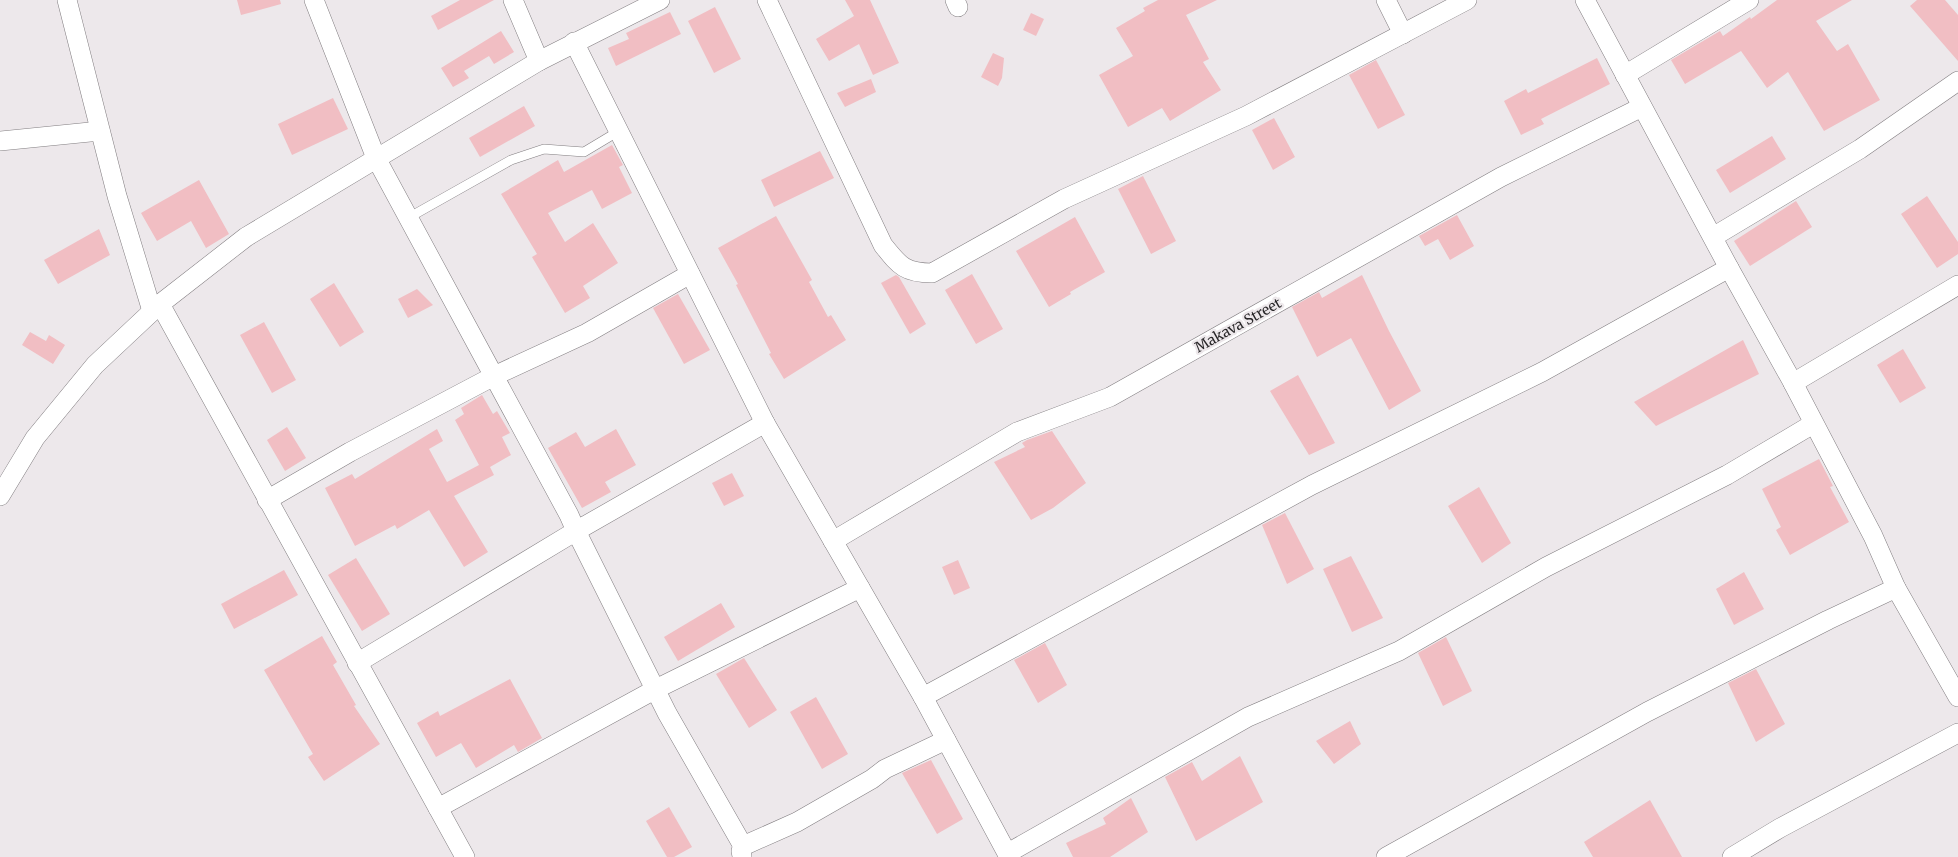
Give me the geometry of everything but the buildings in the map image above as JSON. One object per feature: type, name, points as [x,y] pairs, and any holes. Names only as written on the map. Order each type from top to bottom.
[{"type":"street","points":[[67,0],[117,196],[156,307],[267,500],[465,857]]},
{"type":"street","points":[[314,0],[376,158],[565,507],[739,853],[872,779],[885,769],[946,740]]},
{"type":"street","points":[[513,0],[539,61]]},
{"type":"street","points":[[0,496],[35,438],[89,372],[156,307],[246,237],[539,61],[660,0]]},
{"type":"street","points":[[768,0],[883,245],[900,266],[909,271],[920,273],[932,273],[1064,199],[1246,116],[1466,0]]},
{"type":"street","points":[[1386,0],[1403,34]]},
{"type":"street","points":[[1584,0],[1793,383],[1873,536],[1896,588],[1958,697]]},
{"type":"street","points":[[1625,75],[1749,0]]},
{"type":"street","points":[[574,42],[765,423],[923,696],[1009,855],[1248,717],[1400,651],[1546,567],[1727,475],[1813,424]]},
{"type":"street","points":[[1713,237],[1860,149],[1958,80]]},
{"type":"street","name":"Makava Street","points":[[834,541],[1017,432],[1110,398],[1501,177],[1642,107]]},
{"type":"street","points":[[0,141],[100,131]]},
{"type":"street","points":[[923,696],[1312,485],[1542,372],[1729,268]]},
{"type":"street","points":[[267,500],[350,452],[494,376],[587,334],[690,274]]},
{"type":"street","points":[[1793,383],[1958,285]]},
{"type":"street","points":[[358,663],[576,531],[765,423]]},
{"type":"street","points":[[438,808],[656,689],[860,588]]},
{"type":"street","points":[[1386,857],[1647,712],[1828,620],[1896,588]]},
{"type":"street","points":[[1732,857],[1780,828],[1958,733]]},
{"type":"lane","points":[[408,218],[511,160],[544,149],[584,152],[619,131]]}]
